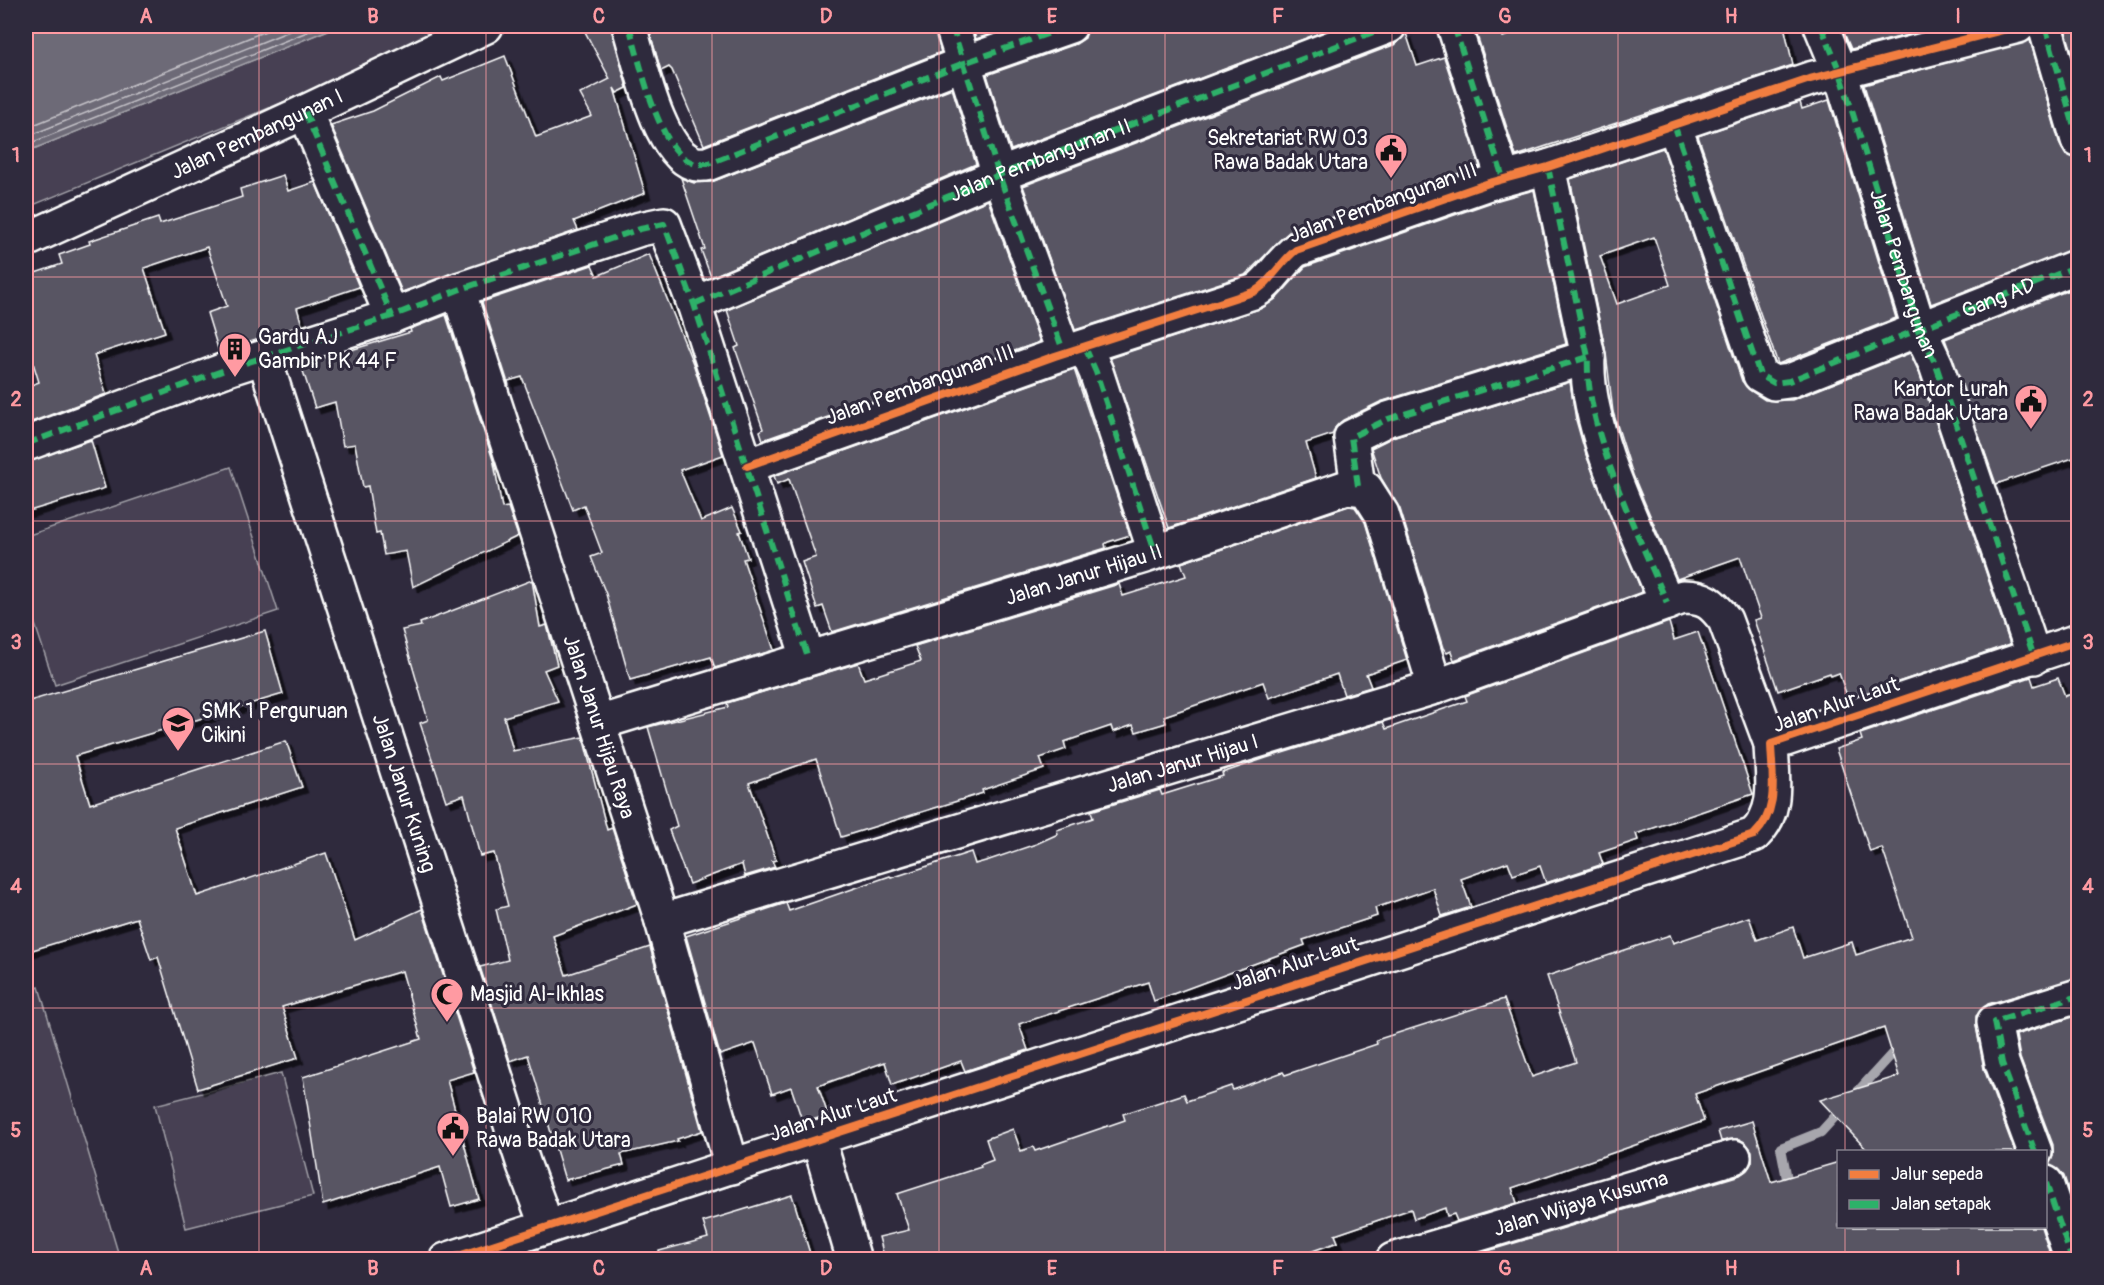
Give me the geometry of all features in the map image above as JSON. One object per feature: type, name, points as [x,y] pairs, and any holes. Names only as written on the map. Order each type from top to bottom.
[{"type":"street","name":"Jalan Pembangunan I","points":[[26,240],[486,26]]},
{"type":"street","points":[[629,26],[664,135],[682,156],[694,164],[707,164],[964,63],[1070,26]]},
{"type":"street","points":[[952,26],[999,175],[1075,350],[1096,372],[1155,552]]},
{"type":"street","name":"Jalan Pembangunan II","points":[[694,304],[999,175],[1389,26]]},
{"type":"street","points":[[1454,26],[1503,178]]},
{"type":"street","name":"Jalan Pembangunan","points":[[1821,26],[1840,72],[1928,346],[2034,657]]},
{"type":"street","name":"Jalan Pembangunan III","points":[[747,466],[1075,350],[1253,292],[1260,289],[1285,258],[1296,250],[1503,178],[1548,167],[1810,79],[2018,26]]},
{"type":"street","points":[[2045,26],[2079,140]]},
{"type":"street","points":[[305,112],[392,316]]},
{"type":"street","name":"Gang AD","points":[[1674,124],[1760,375],[1774,383],[1928,346],[2079,266]]},
{"type":"street","points":[[1548,167],[1588,357],[1587,378],[1598,432],[1667,603]]},
{"type":"street","points":[[26,444],[164,391],[392,316],[458,290],[640,229],[664,224],[694,304],[808,658]]},
{"type":"street","name":"Jalan Janur Hijau Raya","points":[[458,290],[662,921],[732,1167]]},
{"type":"street","name":"Jalan Janur Kuning","points":[[264,357],[524,1165],[547,1227]]},
{"type":"street","points":[[1435,687],[1382,514],[1366,489],[1358,486],[1351,437],[1388,419],[1588,357]]},
{"type":"street","name":"Jalan Janur Hijau II","points":[[598,723],[1155,552],[1358,486]]},
{"type":"street","name":"Jalan Janur Hijau I","points":[[662,921],[1435,687],[1683,597],[1701,597],[1713,604],[1725,620],[1771,744]]},
{"type":"street","name":"Jalan Alur Laut","points":[[446,1260],[1754,835],[1765,825],[1771,813],[1773,797],[1771,744],[2079,640]]},
{"type":"street","points":[[2034,1150],[2002,1063],[1994,1022],[2079,996]]},
{"type":"street","points":[[818,1138],[854,1260]]},
{"type":"street","name":"Jalan Wijaya Kusuma","points":[[1393,1260],[1734,1157]]},
{"type":"street","points":[[2047,1186],[2072,1260]]},
{"type":"shaded area","points":[[338,26],[468,26],[26,208],[26,152]]},
{"type":"shaded area","points":[[231,467],[278,611],[55,685],[26,597],[26,536]]},
{"type":"shaded area","points":[[39,987],[120,1259],[26,1259],[26,991]]},
{"type":"shaded area","points":[[281,1073],[313,1196],[186,1228],[155,1105]]},
{"type":"water","points":[[26,26],[338,26],[26,152]]},
{"type":"building","points":[[582,26],[611,26],[627,88],[617,93],[614,88],[645,193],[574,221],[578,230],[402,292],[331,125],[373,111],[441,77],[443,81],[505,56],[536,137],[592,116],[580,94],[610,79]]},
{"type":"building","points":[[648,26],[934,26],[941,52],[704,145],[672,70],[669,67],[661,71]]},
{"type":"building","points":[[972,26],[1015,26],[976,39]]},
{"type":"building","points":[[1088,26],[1338,26],[1011,150],[987,75],[1076,44],[1085,38]]},
{"type":"building","points":[[1474,26],[1499,26],[1503,37],[1536,26],[1784,26],[1793,65],[1516,156]]},
{"type":"building","points":[[1841,26],[1944,26],[1851,49]]},
{"type":"building","points":[[2064,26],[2079,26],[2079,74]]},
{"type":"building","points":[[1406,33],[1417,66],[1444,57],[1480,166],[1289,232],[1245,275],[1075,330],[1023,186],[1396,44]]},
{"type":"building","points":[[2030,40],[2060,145],[2065,154],[2079,158],[2079,248],[1931,304],[1864,85]]},
{"type":"building","points":[[952,88],[976,164],[711,277],[701,250],[705,249],[681,178],[694,183],[714,181]]},
{"type":"building","points":[[1829,100],[1896,318],[1778,364],[1698,136],[1800,102],[1802,109]]},
{"type":"building","points":[[1663,148],[1742,381],[1751,391],[1765,400],[1792,400],[1910,353],[1919,372],[2010,644],[1848,699],[1839,673],[1831,676],[1830,673],[1778,691],[1754,620],[1761,618],[1740,557],[1677,579],[1633,475],[1613,412],[1606,353],[1570,179]],"holes":[[[1654,237],[1670,285],[1617,304],[1600,256]]]},
{"type":"building","points":[[283,175],[288,191],[315,182],[359,287],[297,308],[302,325],[219,352],[207,313],[227,306],[207,247],[144,268],[165,332],[94,355],[106,394],[26,424],[26,387],[39,382],[26,340],[26,276],[62,264],[59,255],[90,244],[89,241],[158,218],[160,224],[242,197],[240,189]]},
{"type":"building","points":[[1534,190],[1566,344],[1380,402],[1343,420],[1335,428],[1333,434],[1306,443],[1316,478],[1169,528],[1110,358],[1262,308],[1277,298],[1305,267],[1495,201]]},
{"type":"building","points":[[988,200],[1040,342],[763,440],[760,431],[763,429],[735,348],[739,346],[727,310]]},
{"type":"building","points":[[649,254],[694,366],[723,455],[680,470],[701,521],[732,508],[742,531],[739,532],[748,558],[743,559],[774,650],[715,668],[711,657],[630,680],[606,594],[591,557],[602,553],[584,505],[573,510],[522,377],[508,381],[509,386],[482,302],[592,265],[597,276]]},
{"type":"building","points":[[2079,286],[2079,456],[1996,484],[1945,339]]},
{"type":"building","points":[[446,315],[494,463],[502,508],[508,507],[518,536],[413,587],[406,551],[384,555],[380,533],[376,534],[368,486],[363,487],[355,444],[343,446],[335,402],[315,408],[301,365],[411,332],[410,329]]},
{"type":"building","points":[[1074,369],[1130,535],[1108,542],[1105,544],[1106,548],[832,632],[823,606],[817,608],[802,562],[816,557],[789,479],[777,484],[774,476]]},
{"type":"building","points":[[1570,382],[1576,420],[1586,455],[1642,592],[1454,660],[1451,651],[1447,653],[1443,648],[1400,509],[1381,478],[1371,448],[1395,436]]},
{"type":"building","points":[[91,440],[105,488],[26,512],[26,462]]},
{"type":"building","points":[[1349,506],[1355,507],[1365,522],[1407,660],[1366,674],[1371,687],[1344,695],[1337,674],[1269,698],[1263,682],[1164,716],[1166,723],[1136,732],[1133,725],[1113,732],[1111,726],[1064,742],[1066,749],[1040,758],[1044,769],[982,790],[983,793],[841,837],[816,759],[749,783],[776,860],[772,861],[775,867],[745,876],[742,864],[689,884],[669,830],[677,826],[648,727],[728,707],[727,703],[858,663],[864,679],[921,661],[915,646],[1119,584],[1123,596],[1186,576],[1181,563]]},
{"type":"building","points":[[532,580],[540,627],[547,625],[557,665],[544,670],[558,701],[504,717],[513,751],[583,737],[607,830],[612,828],[637,904],[553,936],[566,975],[650,947],[702,1131],[677,1139],[678,1141],[621,1154],[624,1165],[565,1180],[528,1055],[510,1061],[480,967],[508,960],[496,909],[508,906],[494,853],[480,856],[464,795],[446,801],[420,723],[428,720],[402,630],[421,626],[420,623]]},
{"type":"building","points":[[1669,622],[1674,640],[1698,632],[1753,794],[1636,834],[1638,840],[1599,853],[1603,864],[1546,883],[1540,866],[1513,875],[1508,862],[1461,879],[1471,907],[1442,916],[1433,888],[1375,908],[1377,916],[1303,940],[1305,945],[1154,1001],[1148,982],[1019,1024],[1028,1050],[965,1071],[961,1061],[892,1085],[885,1062],[818,1086],[828,1115],[803,1123],[791,1087],[772,1094],[755,1043],[720,1055],[686,936],[786,903],[789,911],[890,876],[891,878],[971,852],[975,864],[989,860],[1036,844],[1058,834],[1057,830],[1093,818],[1091,811],[1160,790],[1162,795],[1223,776],[1222,773],[1266,758],[1383,722],[1386,729],[1467,701],[1465,696]]},
{"type":"building","points":[[265,631],[283,694],[75,756],[90,804],[286,741],[302,787],[175,828],[197,896],[326,853],[355,940],[422,909],[474,1072],[447,1080],[479,1199],[451,1207],[440,1167],[323,1205],[303,1077],[421,1039],[402,971],[282,1007],[298,1058],[198,1089],[158,957],[151,960],[137,918],[26,952],[26,702]]},
{"type":"building","points":[[2031,677],[2034,686],[2058,678],[2065,696],[2079,692],[2079,978],[1988,1004],[1976,1016],[1984,1069],[2014,1150],[1867,1150],[1820,1100],[1899,1076],[1884,1028],[1695,1094],[1704,1121],[1512,1188],[1517,1203],[1457,1221],[1454,1214],[1447,1216],[1445,1208],[1414,1219],[1411,1209],[1335,1235],[1338,1242],[1287,1260],[885,1260],[879,1237],[909,1230],[897,1194],[981,1167],[980,1165],[993,1160],[986,1139],[1013,1129],[1021,1151],[1033,1147],[1035,1151],[1125,1120],[1123,1114],[1184,1094],[1187,1101],[1231,1086],[1233,1090],[1283,1072],[1285,1075],[1377,1044],[1376,1040],[1504,999],[1532,1077],[1576,1062],[1547,976],[1670,935],[1673,943],[1749,917],[1757,940],[1793,927],[1803,958],[1852,942],[1856,955],[1912,937],[1882,848],[1870,852],[1836,749],[1862,740],[1860,734]]},
{"type":"building","points":[[2079,1015],[2079,1205],[2074,1207],[2064,1176],[2058,1169],[2049,1165],[2053,1156],[2053,1145],[2020,1058],[2016,1035]]},
{"type":"building","points":[[1752,1121],[1771,1182],[1837,1163],[1837,1228],[2041,1228],[2052,1260],[1468,1260],[1468,1257],[1740,1175],[1752,1162],[1752,1151],[1746,1143],[1739,1139],[1721,1141],[1718,1131]]},
{"type":"building","points":[[792,1195],[812,1260],[660,1260],[659,1251],[708,1238],[703,1222]]},
{"type":"waterway","points":[[1818,386],[1959,336]]},
{"type":"waterway","points":[[1789,1189],[1781,1148],[1821,1132],[1901,1044]]},
{"type":"marked path","points":[[629,26],[652,102],[669,141],[680,155],[693,163],[700,164],[707,164],[964,63],[1070,26]]},
{"type":"marked path","points":[[952,26],[999,175],[1064,353]]},
{"type":"marked path","points":[[694,304],[999,175],[1389,26]]},
{"type":"marked path","points":[[1454,26],[1503,178]]},
{"type":"marked path","points":[[1821,26],[1840,72],[1920,331],[1936,365],[2034,657],[2038,656]]},
{"type":"marked path","points":[[2045,26],[2078,140]]},
{"type":"marked path","points":[[305,112],[392,316]]},
{"type":"marked path","points":[[1674,124],[1760,375],[1774,383],[1789,381],[2078,266]]},
{"type":"marked path","points":[[1548,167],[1588,357],[1589,385],[1595,416],[1604,449],[1667,603]]},
{"type":"marked path","points":[[26,444],[230,368],[392,316],[458,290],[640,229],[664,224],[694,304],[808,658]]},
{"type":"marked path","points":[[1085,347],[1096,372],[1155,552]]},
{"type":"marked path","points":[[1358,486],[1351,437],[1388,419],[1588,357]]},
{"type":"marked path","points":[[2034,1150],[2002,1063],[1994,1022],[2078,996]]},
{"type":"marked path","points":[[2047,1186],[2072,1260]]},
{"type":"cycle path","points":[[747,466],[1055,356],[1253,292],[1259,289],[1296,250],[1489,183],[1548,167],[1810,79],[2018,26]]},
{"type":"cycle path","points":[[446,1260],[1754,835],[1768,815],[1771,804],[1773,792],[1771,744],[2078,641]]},
{"type":"place","name":"Sekretariat RW 03 Rawa Badak Utara","points":[[1391,179]]},
{"type":"place","name":"Gardu AJ Gambir PK 44 F","points":[[235,378]]},
{"type":"place","name":"Kantor Lurah Rawa Badak Utara","points":[[2031,430]]},
{"type":"place","name":"SMK 1 Perguruan Cikini","points":[[178,752]]},
{"type":"place","name":"Masjid Al-Ikhlas","points":[[447,1023]]},
{"type":"place","name":"Balai RW 010 Rawa Badak Utara","points":[[453,1157]]}]
